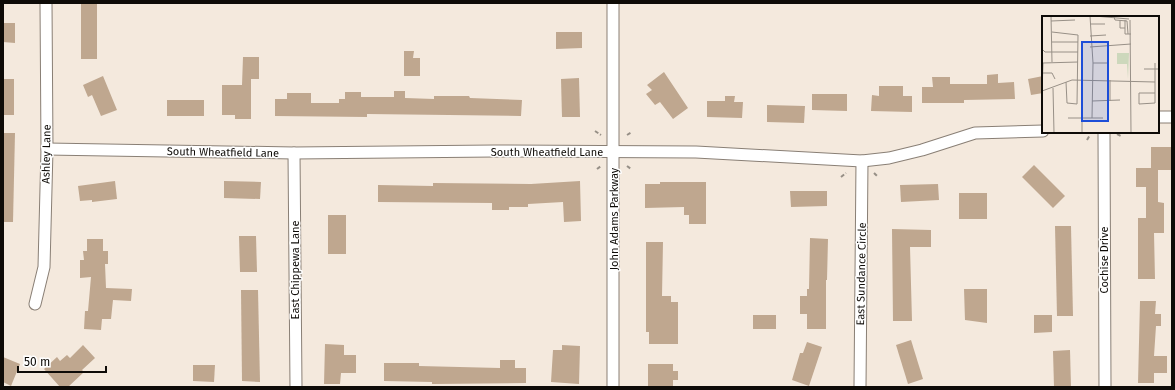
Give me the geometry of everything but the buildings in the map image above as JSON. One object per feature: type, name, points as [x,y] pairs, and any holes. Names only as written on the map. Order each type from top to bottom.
[{"type":"street","name":"Ashley Lane","points":[[36,304],[44,267],[47,149],[46,3]]},
{"type":"street","name":"John Adams Parkway","points":[[613,3],[613,387]]},
{"type":"street","points":[[1159,117],[1172,117]]},
{"type":"street","name":"South Wheatfield Lane","points":[[47,149],[294,153],[696,152],[862,161],[889,158],[922,150],[975,133],[1042,131]]},
{"type":"street","name":"Cochise Drive","points":[[1104,133],[1104,387]]},
{"type":"street","name":"East Chippewa Lane","points":[[294,153],[296,387]]},
{"type":"street","name":"East Sundance Circle","points":[[860,387],[862,161]]},
{"type":"path","points":[[596,131],[601,135]]},
{"type":"path","points":[[627,135],[632,132]]},
{"type":"path","points":[[1117,134],[1121,136]]},
{"type":"path","points":[[1087,140],[1090,135]]},
{"type":"path","points":[[597,169],[601,166]]},
{"type":"path","points":[[627,166],[631,169]]},
{"type":"path","points":[[841,177],[846,173]]},
{"type":"path","points":[[874,173],[877,176]]}]
